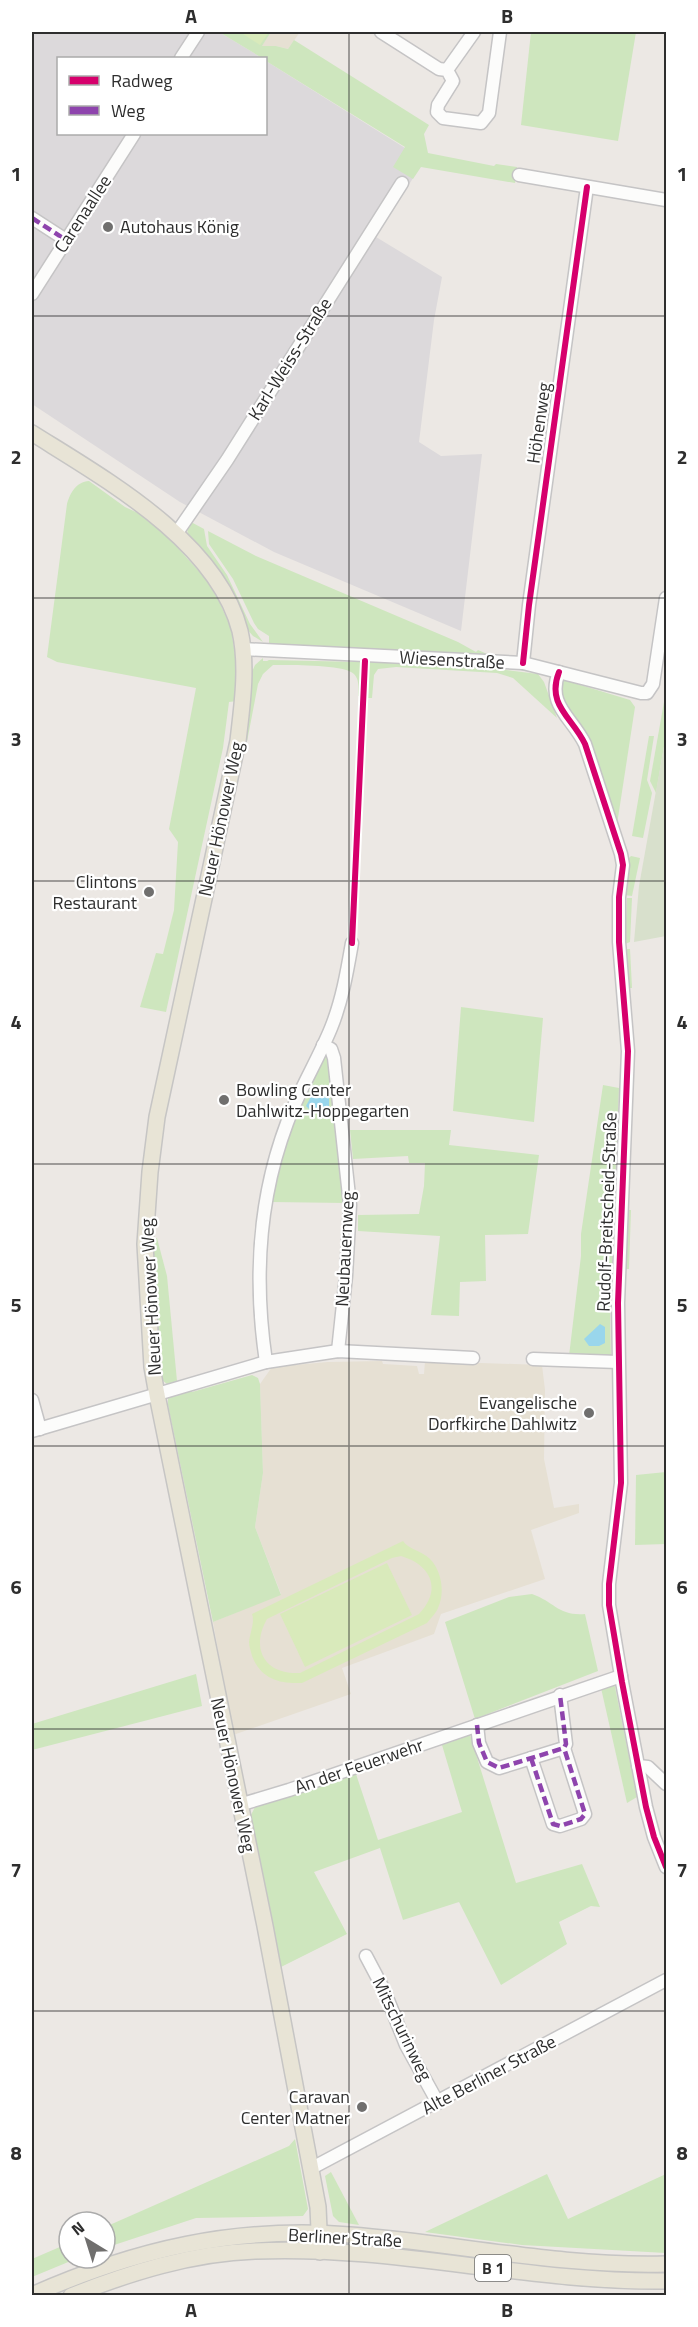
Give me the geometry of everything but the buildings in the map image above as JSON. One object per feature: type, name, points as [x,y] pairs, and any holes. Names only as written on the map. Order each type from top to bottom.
[{"type":"main road","name":"Neuer Hönower Weg","points":[[32,433],[119,489],[176,534],[197,556],[222,591],[239,630],[243,649],[243,698],[238,741],[157,1117],[145,1244],[152,1367],[267,1937],[318,2207],[320,2252]]},
{"type":"main road","name":"Berliner Straße","points":[[32,2295],[114,2262],[183,2244],[252,2235],[320,2234],[399,2239],[585,2262],[666,2264]]},
{"type":"main road","name":"Berliner Straße","points":[[71,2295],[116,2279],[188,2259],[253,2251],[320,2252],[414,2259],[581,2278],[666,2281]]},
{"type":"street","points":[[182,57],[198,32]]},
{"type":"street","points":[[381,32],[439,69],[447,70]]},
{"type":"street","points":[[447,70],[474,32]]},
{"type":"street","points":[[447,70],[453,81],[438,105],[437,112],[443,118],[481,123],[489,113],[500,32]]},
{"type":"street","name":"Carenaallee","points":[[32,294],[133,135]]},
{"type":"street","points":[[519,175],[666,200]]},
{"type":"street","name":"Karl-Weiss-Straße","points":[[176,534],[212,483],[402,183]]},
{"type":"street","name":"Höhenweg","points":[[522,663],[587,187]]},
{"type":"street","points":[[32,218],[66,240]]},
{"type":"street","name":"Wiesenstraße","points":[[243,649],[522,663],[636,693],[647,693],[653,684],[666,598]]},
{"type":"street","name":"Rudolf-Breitscheid-Straße","points":[[559,672],[554,686],[557,700],[585,744],[623,865],[619,897],[619,942],[628,1052],[620,1234],[618,1362],[621,1483],[609,1584],[609,1605],[638,1766],[654,1838],[666,1867]]},
{"type":"street","points":[[266,1362],[259,1318],[259,1277],[261,1238],[269,1189],[286,1124],[323,1045],[340,1001],[352,943]]},
{"type":"street","name":"Neubauernweg","points":[[323,1045],[331,1049],[334,1058],[350,1205],[346,1276],[338,1351]]},
{"type":"street","points":[[32,1400],[36,1430],[266,1362],[338,1351],[473,1358]]},
{"type":"street","points":[[533,1359],[618,1362]]},
{"type":"street","name":"An der Feuerwehr","points":[[239,1805],[298,1787],[560,1695],[621,1676]]},
{"type":"street","points":[[531,1758],[553,1824],[560,1826],[581,1820],[585,1814],[564,1748],[566,1744],[560,1695]]},
{"type":"street","points":[[477,1725],[479,1743],[487,1762],[499,1768],[564,1748]]},
{"type":"street","points":[[638,1766],[648,1767],[666,1784]]},
{"type":"street","name":"Mitschurinweg","points":[[366,1956],[384,1990],[406,2045],[438,2103]]},
{"type":"street","name":"Alte Berliner Straße","points":[[310,2169],[666,1980]]},
{"type":"shaded area","points":[[32,32],[219,32],[260,57],[57,57],[57,135],[267,135],[267,62],[405,148],[420,167],[376,237],[442,277],[434,320],[419,442],[441,456],[482,454],[461,631],[274,552],[180,502],[32,404]]},
{"type":"shaded area","points":[[271,32],[300,32],[288,49],[276,46],[261,47]]},
{"type":"shaded area","points":[[382,1361],[383,1364],[417,1366],[419,1374],[424,1374],[425,1361],[542,1365],[545,1390],[544,1459],[554,1508],[579,1504],[579,1513],[531,1530],[545,1579],[441,1614],[434,1634],[342,1668],[351,1694],[233,1735],[213,1622],[281,1594],[255,1527],[263,1473],[260,1384],[272,1367],[328,1362]]},
{"type":"green space","points":[[219,32],[271,32],[262,46],[288,49],[294,40],[429,125],[424,134],[428,153],[494,166],[496,164],[517,167],[515,183],[421,167],[413,179],[393,167],[405,147],[267,62],[267,57],[260,57]]},
{"type":"green space","points":[[240,32],[269,32],[260,45]]},
{"type":"green space","points":[[531,32],[636,32],[618,141],[521,125]]},
{"type":"green space","points":[[89,481],[125,507],[138,513],[167,536],[206,579],[231,628],[237,668],[237,701],[229,702],[223,748],[166,1012],[140,1007],[156,953],[163,954],[174,910],[178,842],[169,829],[196,688],[57,662],[47,657],[67,504],[74,489],[80,483]]},
{"type":"green space","points":[[191,522],[204,529],[207,546],[227,575],[250,624],[263,642],[246,628],[212,562],[188,535],[187,528]]},
{"type":"green space","points":[[208,531],[256,556],[458,642],[476,652],[478,650],[494,657],[269,644],[269,636],[258,629],[254,623],[233,579],[209,544]]},
{"type":"green space","points":[[263,658],[263,661],[361,662],[363,664],[362,696],[358,696],[356,676],[348,671],[315,666],[273,665],[263,674],[258,684],[246,747],[251,674],[255,665]]},
{"type":"green space","points":[[369,662],[489,668],[538,674],[544,682],[557,718],[513,678],[497,673],[396,667],[378,669],[374,675],[372,698],[366,698]]},
{"type":"green space","points":[[564,680],[630,700],[635,707],[616,831],[559,696]]},
{"type":"green space","points":[[666,701],[666,735],[656,793],[650,781]]},
{"type":"green space","points":[[666,735],[666,936],[634,942],[639,886]]},
{"type":"green space","points":[[649,736],[654,736],[647,780],[652,793],[643,838],[632,836]]},
{"type":"green space","points":[[631,856],[640,858],[632,896],[624,895]]},
{"type":"green space","points":[[627,898],[632,898],[630,942],[625,944]]},
{"type":"green space","points":[[626,949],[630,949],[632,988],[629,988]]},
{"type":"green space","points":[[461,1007],[543,1018],[534,1122],[453,1111]]},
{"type":"green space","points":[[321,1056],[329,1056],[345,1203],[271,1202],[280,1157],[291,1120]]},
{"type":"green space","points":[[603,1085],[619,1088],[610,1311],[611,1359],[569,1356],[581,1256],[581,1234]]},
{"type":"green space","points":[[350,1130],[451,1130],[449,1145],[539,1155],[528,1234],[485,1235],[486,1281],[460,1282],[459,1316],[431,1315],[440,1236],[358,1231],[358,1215],[419,1214],[425,1163],[409,1163],[408,1156],[353,1159]]},
{"type":"green space","points":[[627,1210],[631,1210],[629,1269],[625,1269]]},
{"type":"green space","points":[[151,1238],[157,1238],[167,1276],[177,1381],[167,1384],[162,1380]]},
{"type":"green space","points":[[252,1375],[258,1378],[260,1384],[263,1473],[255,1527],[281,1595],[213,1622],[168,1396],[191,1388],[192,1392]]},
{"type":"green space","points":[[666,1472],[666,1544],[635,1545],[636,1475]]},
{"type":"green space","points":[[403,1541],[430,1559],[440,1576],[442,1589],[440,1602],[436,1612],[427,1623],[302,1683],[278,1681],[260,1670],[252,1656],[249,1644],[253,1624],[252,1614]],"holes":[[[401,1556],[412,1560],[426,1572],[432,1587],[426,1605],[419,1614],[300,1673],[278,1670],[264,1658],[260,1640],[267,1619],[392,1558]]]},
{"type":"green space","points":[[387,1563],[412,1615],[305,1667],[280,1614]]},
{"type":"green space","points":[[532,1594],[562,1611],[585,1614],[598,1671],[475,1719],[445,1622],[509,1597]]},
{"type":"green space","points":[[196,1674],[202,1706],[32,1750],[32,1724]]},
{"type":"green space","points":[[614,1682],[637,1797],[627,1803],[601,1688]]},
{"type":"green space","points":[[470,1735],[516,1883],[582,1864],[600,1907],[591,1906],[559,1922],[567,1944],[501,1985],[459,1902],[403,1920],[380,1848],[314,1872],[347,1934],[281,1967],[250,1817],[255,1807],[356,1774],[378,1840],[462,1812],[442,1745]]},
{"type":"green space","points":[[295,2139],[308,2209],[303,2216],[196,2218],[117,2244],[117,2222],[289,2146]]},
{"type":"green space","points":[[331,2172],[359,2225],[339,2222],[333,2216],[325,2176]]},
{"type":"green space","points":[[547,2174],[568,2219],[666,2174],[666,2253],[522,2245],[425,2232]]},
{"type":"green space","points":[[57,2248],[57,2267],[32,2277],[32,2259]]},
{"type":"water","points":[[321,1086],[329,1091],[329,1106],[310,1110],[306,1106],[316,1087]]},
{"type":"water","points":[[600,1324],[605,1327],[605,1343],[599,1346],[589,1346],[584,1339]]},
{"type":"marked path","points":[[32,218],[66,240]]},
{"type":"marked path","points":[[477,1725],[479,1743],[487,1762],[499,1768],[564,1748],[566,1744],[560,1695]]},
{"type":"marked path","points":[[531,1758],[553,1824],[560,1826],[581,1819],[585,1814],[564,1748]]},
{"type":"cycle path","points":[[523,663],[587,187]]},
{"type":"cycle path","points":[[352,943],[365,661]]},
{"type":"cycle path","points":[[559,672],[556,683],[558,702],[585,744],[623,865],[619,897],[619,942],[628,1051],[618,1303],[621,1483],[609,1584],[609,1605],[646,1807],[654,1837],[666,1867]]},
{"type":"place","name":"Autohaus König","points":[[108,227]]},
{"type":"place","name":"Clintons Restaurant","points":[[149,892]]},
{"type":"place","name":"Bowling Center Dahlwitz-Hoppegarten","points":[[224,1100]]},
{"type":"place","name":"Evangelische Dorfkirche Dahlwitz","points":[[589,1413]]},
{"type":"place","name":"Caravan Center Matner","points":[[362,2107]]}]
